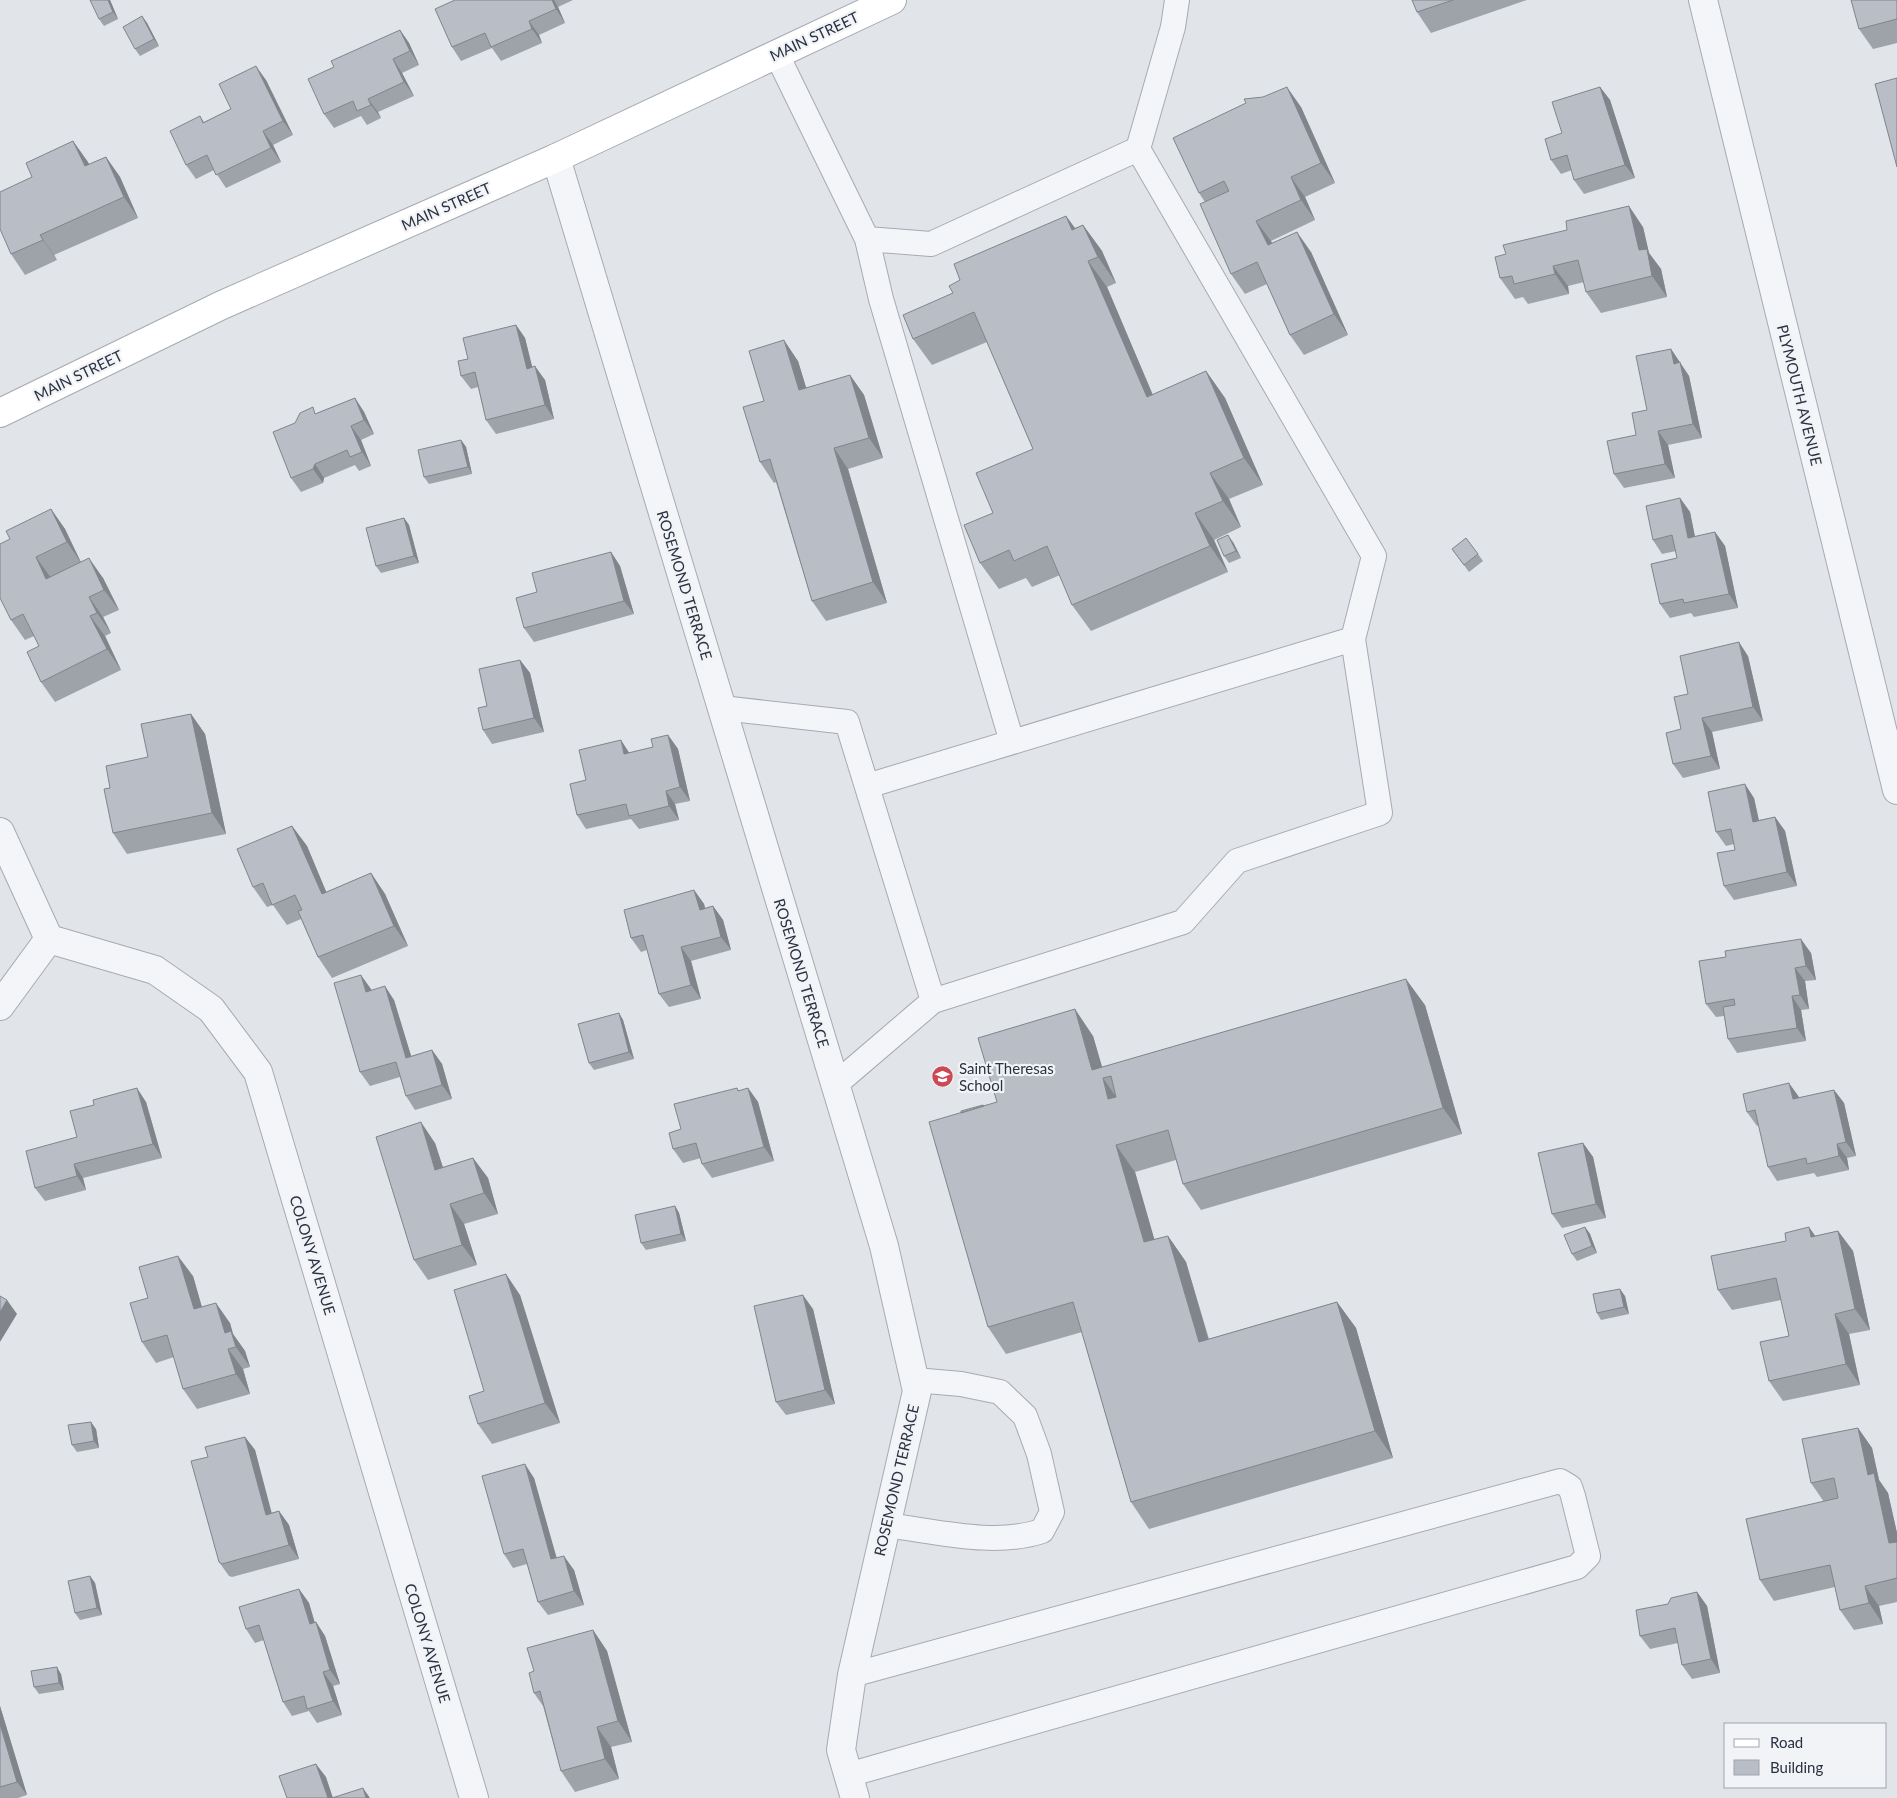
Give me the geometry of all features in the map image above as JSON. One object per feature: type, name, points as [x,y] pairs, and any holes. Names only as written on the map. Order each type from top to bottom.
[{"type":"main road","name":"MAIN STREET","points":[[0,412],[222,306],[556,158],[892,0]]},
{"type":"street","name":"PLYMOUTH AVENUE","points":[[1703,0],[1897,790]]},
{"type":"street","name":"ROSEMOND TERRACE","points":[[556,158],[884,1246],[917,1391],[852,1675],[841,1750],[852,1786]]},
{"type":"street","points":[[0,832],[49,939],[0,1006]]},
{"type":"street","name":"COLONY AVENUE","points":[[49,939],[155,970],[211,1009],[258,1072],[474,1798]]},
{"type":"lane","points":[[836,1084],[933,1001],[1183,922],[1237,861],[1380,813],[1354,639],[1374,556],[1138,149],[1173,27],[1177,0]]},
{"type":"lane","points":[[776,53],[867,240],[880,299],[1012,742]]},
{"type":"lane","points":[[867,240],[931,244],[1138,149]]},
{"type":"lane","points":[[867,786],[1354,639]]},
{"type":"lane","points":[[722,708],[848,722],[933,1001]]},
{"type":"lane","points":[[886,1525],[973,1537],[1024,1537],[1042,1531],[1052,1512],[1039,1454],[1025,1416],[1000,1392],[961,1384],[914,1380]]},
{"type":"lane","points":[[852,1675],[1560,1481],[1570,1487],[1574,1496],[1588,1556],[1577,1567],[852,1786]]},
{"type":"building","points":[[90,0],[108,0],[113,12],[99,19]]},
{"type":"building","points":[[455,0],[552,0],[556,9],[529,21],[532,29],[491,47],[485,33],[452,47],[435,9]]},
{"type":"building","points":[[1412,0],[1453,0],[1417,12]]},
{"type":"building","points":[[1851,0],[1897,0],[1897,19],[1859,29]]},
{"type":"building","points":[[142,16],[154,39],[135,49],[123,27]]},
{"type":"building","points":[[400,30],[410,51],[393,59],[404,82],[368,99],[371,105],[357,111],[353,101],[324,114],[308,79],[334,67],[331,61]]},
{"type":"building","points":[[256,66],[283,121],[263,131],[271,148],[216,175],[207,155],[186,165],[170,131],[200,116],[203,123],[231,109],[219,84]]},
{"type":"building","points":[[1897,78],[1897,167],[1875,84]]},
{"type":"building","points":[[1287,87],[1321,163],[1291,177],[1301,200],[1256,221],[1268,245],[1297,232],[1334,314],[1290,335],[1257,262],[1231,274],[1200,204],[1229,191],[1224,181],[1199,193],[1173,138],[1246,103],[1244,99],[1263,97]]},
{"type":"building","points":[[1600,87],[1625,165],[1574,180],[1567,155],[1551,160],[1545,139],[1562,133],[1552,102]]},
{"type":"building","points":[[73,141],[85,166],[106,157],[124,197],[40,235],[43,240],[11,254],[0,229],[0,192],[32,177],[26,163]]},
{"type":"building","points":[[1629,206],[1639,250],[1647,249],[1652,276],[1586,292],[1578,260],[1553,266],[1555,274],[1514,284],[1512,276],[1500,278],[1495,257],[1506,254],[1503,245],[1567,230],[1566,221]]},
{"type":"building","points":[[1066,216],[1072,230],[1083,225],[1098,257],[1088,261],[1147,397],[1206,371],[1244,458],[1210,473],[1223,501],[1195,513],[1210,546],[1072,605],[1047,546],[1014,561],[1009,550],[980,563],[964,525],[993,513],[976,473],[1033,449],[974,312],[913,339],[903,315],[953,293],[949,286],[960,280],[954,264]]},
{"type":"building","points":[[516,325],[527,369],[535,366],[545,405],[486,420],[475,372],[461,376],[458,361],[468,359],[463,338]]},
{"type":"building","points":[[784,340],[799,390],[850,375],[869,438],[834,448],[873,582],[812,601],[770,459],[760,462],[743,407],[764,401],[749,351]]},
{"type":"building","points":[[1671,349],[1674,364],[1680,362],[1693,424],[1658,431],[1665,464],[1614,474],[1607,441],[1636,435],[1632,413],[1647,410],[1636,356]]},
{"type":"building","points":[[355,398],[364,420],[351,426],[362,452],[350,457],[347,450],[315,464],[313,469],[291,478],[273,432],[295,423],[300,413],[313,407],[315,414]]},
{"type":"building","points":[[461,440],[468,467],[424,477],[418,450]]},
{"type":"building","points":[[1680,498],[1688,538],[1715,532],[1729,594],[1684,603],[1683,599],[1660,604],[1651,564],[1677,558],[1672,535],[1653,540],[1646,506]]},
{"type":"building","points":[[51,509],[67,542],[36,557],[46,579],[89,558],[104,590],[89,597],[97,613],[90,616],[107,649],[41,682],[27,652],[39,646],[23,614],[11,620],[0,598],[0,544],[10,539],[6,531]]},
{"type":"building","points":[[404,518],[414,556],[376,566],[366,528]]},
{"type":"building","points":[[1228,535],[1236,551],[1224,556],[1217,540]]},
{"type":"building","points":[[1466,538],[1478,554],[1464,565],[1452,549]]},
{"type":"building","points":[[611,552],[624,601],[524,628],[516,598],[537,592],[532,573]]},
{"type":"building","points":[[1739,642],[1753,707],[1702,718],[1711,756],[1673,764],[1666,733],[1681,729],[1674,697],[1688,694],[1680,656]]},
{"type":"building","points":[[520,660],[534,718],[483,730],[478,708],[487,706],[479,669]]},
{"type":"building","points":[[191,714],[212,813],[113,833],[104,789],[110,788],[106,766],[148,757],[141,724]]},
{"type":"building","points":[[668,735],[680,787],[666,791],[669,806],[629,816],[626,804],[577,815],[570,784],[586,780],[579,750],[621,740],[624,754],[653,747],[651,739]]},
{"type":"building","points":[[1745,784],[1753,822],[1775,817],[1787,872],[1724,886],[1717,853],[1735,850],[1731,829],[1716,832],[1708,792]]},
{"type":"building","points":[[292,826],[322,894],[371,873],[394,926],[318,957],[298,911],[302,910],[295,895],[272,905],[263,883],[253,887],[237,849]]},
{"type":"building","points":[[694,890],[700,910],[713,906],[721,937],[681,947],[691,985],[659,994],[643,935],[631,938],[624,910]]},
{"type":"building","points":[[1801,939],[1806,966],[1795,968],[1800,995],[1792,996],[1797,1028],[1728,1039],[1723,1007],[1735,1005],[1734,999],[1706,1004],[1699,961],[1726,957],[1725,951]]},
{"type":"building","points":[[361,975],[366,992],[385,986],[406,1058],[432,1050],[442,1085],[406,1096],[396,1062],[360,1072],[334,983]]},
{"type":"building","points":[[1406,979],[1443,1108],[1183,1184],[1168,1130],[1116,1145],[1144,1242],[1168,1236],[1199,1342],[1337,1302],[1375,1431],[1131,1502],[1073,1302],[988,1327],[929,1122],[997,1102],[978,1038],[1075,1009],[1092,1070]],"holes":[[[1111,1076],[1116,1097],[1108,1099],[1103,1078]]]},
{"type":"building","points":[[619,1013],[629,1052],[589,1063],[578,1024]]},
{"type":"building","points":[[1789,1083],[1793,1099],[1834,1090],[1846,1142],[1837,1144],[1839,1156],[1807,1164],[1806,1158],[1768,1167],[1755,1110],[1747,1112],[1743,1094]]},
{"type":"building","points":[[137,1088],[153,1144],[74,1164],[77,1176],[35,1188],[26,1151],[77,1137],[70,1111],[94,1105],[93,1100]]},
{"type":"building","points":[[737,1088],[738,1091],[748,1088],[764,1147],[702,1164],[696,1143],[673,1149],[669,1133],[681,1129],[674,1104]]},
{"type":"building","points":[[984,1106],[961,1113],[961,1111]]},
{"type":"building","points":[[421,1122],[435,1170],[473,1158],[484,1193],[450,1204],[462,1245],[414,1260],[376,1137]]},
{"type":"building","points":[[1583,1143],[1596,1204],[1552,1214],[1538,1153]]},
{"type":"building","points":[[675,1206],[681,1234],[641,1243],[635,1215]]},
{"type":"building","points":[[1585,1227],[1592,1246],[1572,1254],[1564,1235]]},
{"type":"building","points":[[1809,1227],[1811,1237],[1838,1231],[1855,1309],[1835,1314],[1846,1364],[1769,1381],[1760,1342],[1789,1336],[1776,1278],[1718,1290],[1711,1256],[1786,1241],[1785,1233]]},
{"type":"building","points":[[178,1256],[194,1309],[216,1303],[225,1333],[231,1331],[236,1347],[228,1349],[236,1374],[183,1389],[167,1335],[142,1342],[130,1303],[148,1298],[139,1267]]},
{"type":"building","points":[[506,1274],[545,1403],[478,1424],[469,1396],[484,1391],[454,1290]]},
{"type":"building","points":[[1620,1289],[1624,1307],[1597,1313],[1593,1294]]},
{"type":"building","points":[[803,1295],[825,1390],[776,1402],[754,1306]]},
{"type":"building","points":[[0,1296],[7,1300],[0,1312]]},
{"type":"building","points":[[91,1422],[94,1441],[72,1445],[68,1425]]},
{"type":"building","points":[[1858,1428],[1868,1475],[1874,1473],[1889,1543],[1897,1542],[1897,1578],[1865,1586],[1869,1603],[1840,1610],[1830,1565],[1760,1580],[1746,1519],[1838,1498],[1834,1478],[1811,1483],[1802,1439]]},
{"type":"building","points":[[245,1437],[266,1515],[279,1511],[289,1545],[222,1564],[219,1562],[191,1461],[208,1457],[205,1447]]},
{"type":"building","points":[[525,1464],[551,1559],[564,1556],[574,1591],[538,1602],[523,1549],[504,1554],[482,1476]]},
{"type":"building","points":[[90,1576],[97,1608],[75,1613],[68,1581]]},
{"type":"building","points":[[299,1589],[310,1624],[316,1622],[330,1670],[323,1672],[333,1701],[307,1709],[304,1696],[283,1702],[259,1625],[246,1629],[239,1607]]},
{"type":"building","points":[[1697,1592],[1711,1659],[1682,1665],[1675,1628],[1640,1636],[1636,1610],[1668,1604],[1671,1598]]},
{"type":"building","points":[[593,1630],[618,1721],[597,1727],[605,1759],[561,1771],[540,1691],[534,1693],[529,1673],[534,1671],[527,1648]]},
{"type":"building","points":[[57,1667],[59,1683],[34,1687],[31,1671]]},
{"type":"building","points":[[0,1724],[17,1782],[0,1787]]},
{"type":"building","points":[[316,1764],[328,1798],[287,1798],[279,1776]]},
{"type":"building","points":[[363,1788],[366,1798],[332,1798]]},
{"type":"place","name":"Saint Theresas School","points":[[943,1077]]}]
